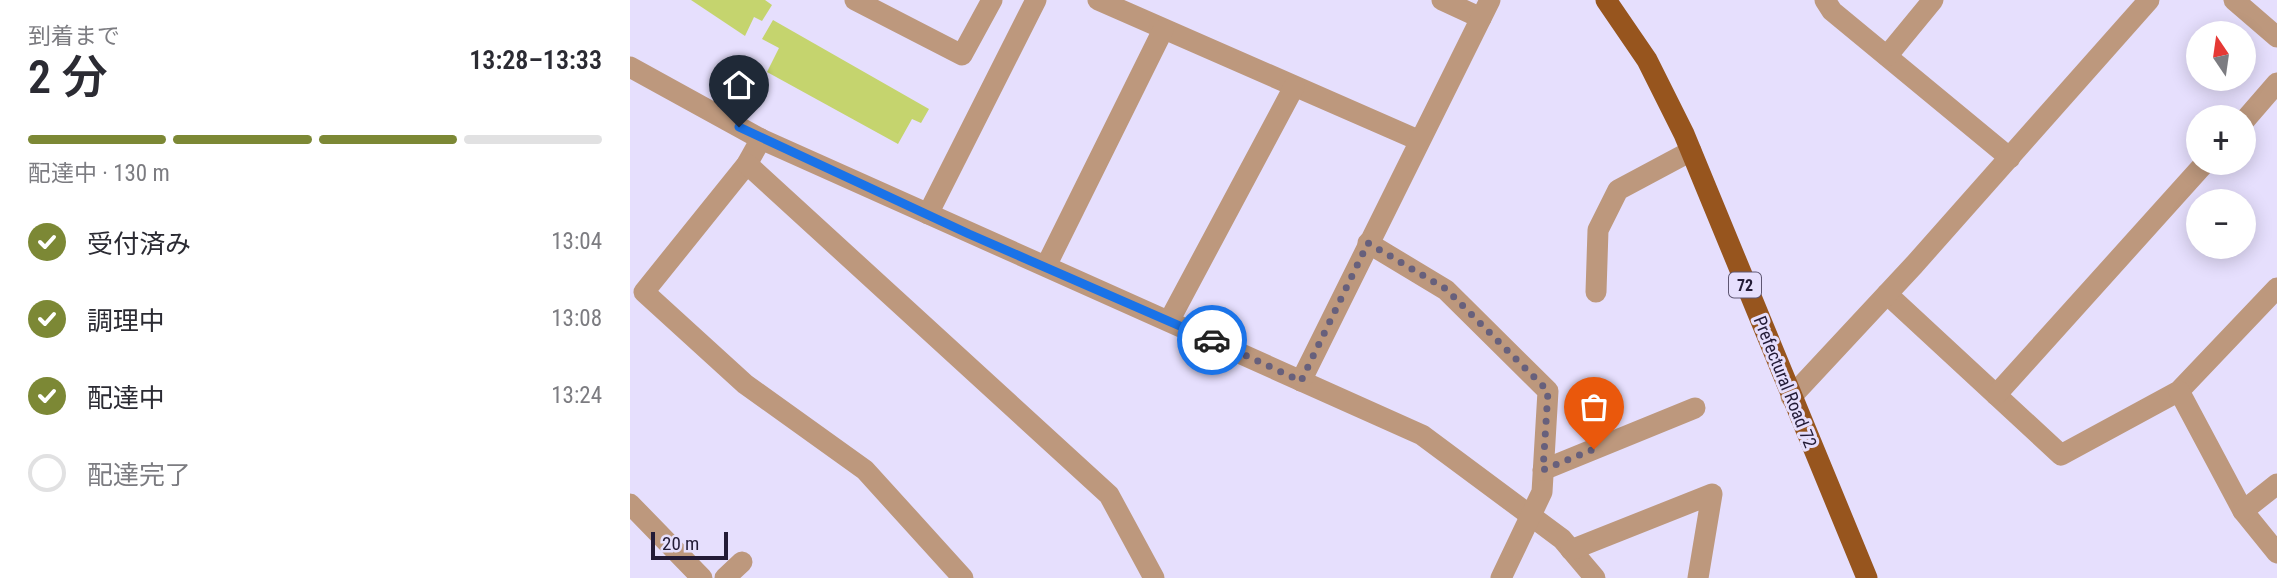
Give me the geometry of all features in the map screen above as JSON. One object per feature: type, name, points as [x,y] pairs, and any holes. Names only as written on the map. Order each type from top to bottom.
[{"type":"main road","name":"Prefectural Road 72","points":[[1606,0],[1647,60],[1691,151],[1867,578]]},
{"type":"street","points":[[855,0],[962,55],[992,0]]},
{"type":"street","points":[[928,214],[1036,0]]},
{"type":"street","points":[[1098,0],[1418,141]]},
{"type":"street","points":[[1301,381],[1485,9],[1442,0]]},
{"type":"street","points":[[1825,0],[1832,10],[2010,158]]},
{"type":"street","points":[[1887,56],[1933,0]]},
{"type":"street","points":[[1791,397],[2010,158],[2149,0]]},
{"type":"street","points":[[2234,0],[2277,37]]},
{"type":"street","points":[[1046,266],[1163,30]]},
{"type":"street","points":[[630,67],[761,139],[1422,435],[1531,518],[1562,538],[1595,578]]},
{"type":"street","points":[[2256,107],[2277,83]]},
{"type":"street","points":[[1169,321],[1294,87]]},
{"type":"street","points":[[761,139],[747,164],[637,289],[745,384],[865,470],[963,578]]},
{"type":"street","points":[[1596,292],[1598,230],[1618,190],[1691,151]]},
{"type":"street","points":[[747,164],[1109,495],[1154,578]]},
{"type":"street","points":[[1996,395],[2194,175]]},
{"type":"street","points":[[1368,243],[1446,289],[1548,391],[1542,492],[1501,578]]},
{"type":"street","points":[[1887,294],[2061,455],[2179,391],[2277,288]]},
{"type":"street","points":[[2179,391],[2244,511],[2277,554]]},
{"type":"street","points":[[1543,470],[1695,408]]},
{"type":"street","points":[[2244,511],[2277,484]]},
{"type":"street","points":[[1572,550],[1712,494],[1698,578]]},
{"type":"street","points":[[630,504],[702,578]]},
{"type":"street","points":[[724,578],[742,562]]},
{"type":"building","points":[[691,0],[765,0],[772,5],[762,21],[754,17],[745,36]]},
{"type":"building","points":[[773,20],[929,109],[921,123],[912,119],[898,144],[767,72],[779,48],[762,39]]},
{"type":"way so far","points":[[1212,340],[1301,381],[1368,243],[1446,289],[1548,391],[1543,470],[1594,449]]},
{"type":"route","points":[[739,127],[969,234],[1212,340]]}]
